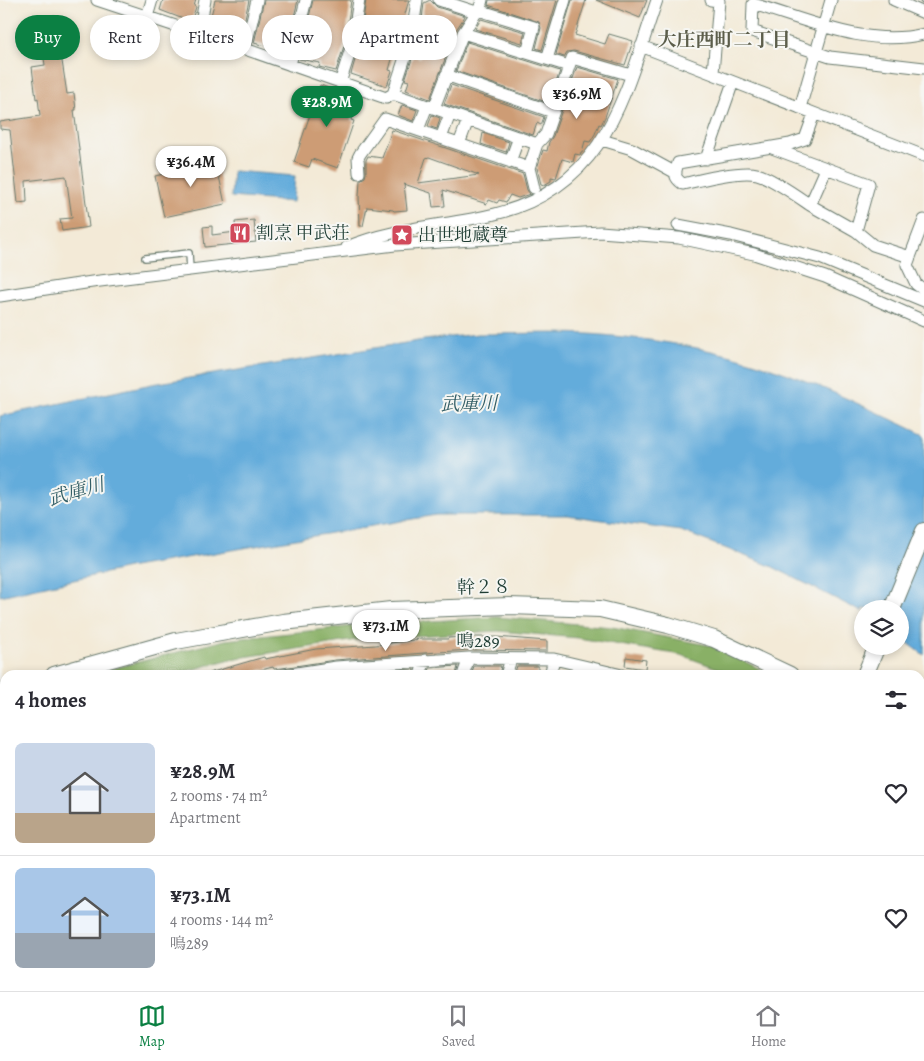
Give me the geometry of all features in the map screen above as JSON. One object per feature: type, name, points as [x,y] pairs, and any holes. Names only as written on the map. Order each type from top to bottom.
[{"type":"street","points":[[97,0],[141,15]]},
{"type":"street","points":[[148,15],[152,0]]},
{"type":"street","points":[[202,15],[205,0]]},
{"type":"street","points":[[252,18],[256,0]]},
{"type":"street","points":[[290,65],[306,0]]},
{"type":"street","points":[[340,83],[352,45],[359,0]]},
{"type":"street","points":[[252,51],[386,98],[393,94],[412,36],[417,0]]},
{"type":"street","points":[[547,59],[565,0]]},
{"type":"street","points":[[346,251],[346,247],[371,237],[495,214],[544,195],[576,172],[602,140],[622,101],[657,0]]},
{"type":"street","points":[[711,0],[718,1],[713,73]]},
{"type":"street","points":[[800,108],[830,2],[818,0]]},
{"type":"street","points":[[894,0],[924,13]]},
{"type":"street","points":[[444,1],[478,7],[534,27],[527,53]]},
{"type":"street","points":[[924,34],[911,37],[870,37],[823,27],[753,4],[752,31],[816,54],[850,61],[924,68]]},
{"type":"street","points":[[418,130],[446,75],[463,33],[478,7]]},
{"type":"street","points":[[463,33],[569,66]]},
{"type":"street","points":[[641,46],[924,156]]},
{"type":"street","points":[[534,188],[529,168],[537,144],[546,134],[572,58],[631,75]]},
{"type":"street","points":[[446,75],[553,112]]},
{"type":"street","points":[[706,159],[734,82]]},
{"type":"street","points":[[393,94],[537,144]]},
{"type":"street","points":[[441,138],[450,114]]},
{"type":"street","points":[[814,114],[805,139],[771,148],[678,163],[677,180],[683,184],[734,175],[756,174],[795,194],[810,205],[856,231],[873,246],[910,257]]},
{"type":"street","points":[[359,173],[358,158],[385,119],[529,168]]},
{"type":"street","points":[[459,144],[468,120]]},
{"type":"street","points":[[510,162],[519,137]]},
{"type":"street","points":[[602,140],[632,149],[676,172]]},
{"type":"street","points":[[771,148],[869,184],[856,231]]},
{"type":"street","points":[[810,205],[826,169]]},
{"type":"street","points":[[924,222],[917,247],[907,265],[916,284],[924,290]]},
{"type":"street","points":[[678,225],[731,235],[820,258],[924,302]]},
{"type":"street","points":[[0,296],[92,282],[394,245],[600,232],[679,238],[754,254],[824,277],[924,320]]},
{"type":"street","points":[[896,600],[924,531]]},
{"type":"street","name":"幹２８","points":[[72,670],[176,642],[283,622],[392,610],[509,606],[600,609],[658,622],[714,638],[780,670]]},
{"type":"street","points":[[867,670],[873,655]]},
{"type":"street","points":[[465,670],[469,658]]},
{"type":"street","name":"鳴289","points":[[341,670],[382,664],[469,658],[554,659],[601,670]]},
{"type":"street","points":[[508,670],[511,659]]},
{"type":"street","points":[[551,670],[554,659]]},
{"type":"street","points":[[422,670],[425,660]]},
{"type":"street","points":[[379,670],[382,664]]},
{"type":"lane","points":[[145,258],[190,253],[190,270]]},
{"type":"green space","points":[[497,617],[612,627],[713,646],[762,670],[722,670],[681,655],[578,638],[498,631],[363,639],[231,659],[191,670],[107,670],[225,640],[364,625]]},
{"type":"water","points":[[233,171],[295,176],[293,202],[231,197]]},
{"type":"water","name":"武庫川","points":[[478,334],[588,334],[656,341],[707,350],[776,369],[851,400],[924,435],[924,655],[909,644],[909,600],[854,600],[854,608],[771,566],[681,531],[567,515],[436,515],[133,567],[0,596],[0,416],[152,384],[424,340]]},
{"type":"building","points":[[163,0],[196,0],[193,15],[173,15],[160,10]]},
{"type":"building","points":[[215,0],[249,0],[246,15],[211,15]]},
{"type":"building","points":[[264,0],[298,0],[294,15],[262,15],[262,45],[254,43]]},
{"type":"building","points":[[313,0],[351,0],[349,15],[342,15],[342,52],[336,71],[319,67],[320,63],[304,60],[332,60],[332,15],[309,15]]},
{"type":"building","points":[[366,0],[409,0],[405,15],[364,15]]},
{"type":"building","points":[[430,0],[437,7],[465,16],[457,28],[457,15],[423,15],[424,3]]},
{"type":"building","points":[[489,0],[557,0],[542,50],[536,48],[541,28],[539,22],[488,5]]},
{"type":"building","points":[[572,0],[586,0],[575,35],[605,44],[609,34],[633,41],[625,65],[574,51],[567,52],[564,57],[556,54]]},
{"type":"building","points":[[596,0],[647,0],[640,18]]},
{"type":"building","points":[[481,19],[525,32],[522,43],[475,29]]},
{"type":"building","points":[[467,42],[560,71],[549,103],[456,71]]},
{"type":"building","points":[[44,60],[62,60],[67,94],[74,93],[76,110],[74,110],[89,227],[62,231],[60,219],[72,218],[66,176],[26,181],[27,202],[18,203],[10,130],[0,129],[0,122],[40,116],[32,67],[45,65]]},
{"type":"building","points":[[355,60],[392,60],[389,70],[392,71],[387,86],[351,74]]},
{"type":"building","points":[[412,60],[445,60],[430,99],[406,90],[409,81],[405,80]]},
{"type":"building","points":[[577,67],[618,79],[605,117],[601,125],[599,124],[590,142],[585,141],[582,152],[580,155],[575,154],[573,162],[562,159],[556,178],[551,177],[551,181],[544,185],[541,184],[537,168],[543,150],[547,151],[553,136]]},
{"type":"building","points":[[320,85],[359,98],[351,120],[354,121],[338,168],[312,159],[309,167],[294,162]]},
{"type":"building","points":[[451,85],[544,117],[541,125],[537,123],[533,135],[444,104]]},
{"type":"building","points":[[402,105],[417,110],[413,121],[398,115]]},
{"type":"building","points":[[432,115],[440,118],[437,129],[428,126]]},
{"type":"building","points":[[392,130],[523,174],[527,190],[530,194],[518,198],[510,195],[506,202],[499,200],[497,203],[489,200],[487,204],[443,190],[445,206],[433,207],[431,193],[404,184],[407,210],[394,211],[367,207],[363,226],[360,226],[360,180],[365,177],[366,160],[368,156],[382,158]],"holes":[[[429,157],[479,175],[418,183],[426,158]]]},
{"type":"building","points":[[483,133],[509,142],[506,152],[481,144]]},
{"type":"building","points":[[207,156],[209,164],[216,162],[225,204],[164,217],[155,176],[189,168],[187,161]]},
{"type":"building","name":"割烹 甲武荘","points":[[254,220],[256,242],[205,247],[203,227],[212,226],[212,235],[236,232],[235,222]]},
{"type":"building","points":[[496,637],[547,641],[547,651],[469,650],[335,660],[274,669],[273,667],[261,670],[219,670],[264,657],[265,659],[316,649],[448,638]]},
{"type":"building","points":[[626,657],[646,660],[645,669],[625,666]]},
{"type":"building","points":[[458,666],[457,670],[429,670],[430,668]]},
{"type":"building","points":[[474,666],[501,666],[500,670],[473,670]]},
{"type":"building","points":[[517,666],[538,666],[538,670],[516,670]]},
{"type":"place","name":"割烹 甲武荘","points":[[240,233]]},
{"type":"place","name":"出世地蔵尊","points":[[402,235]]},
{"type":"district","name":"大庄西町二丁目","points":[[724,39]]}]
